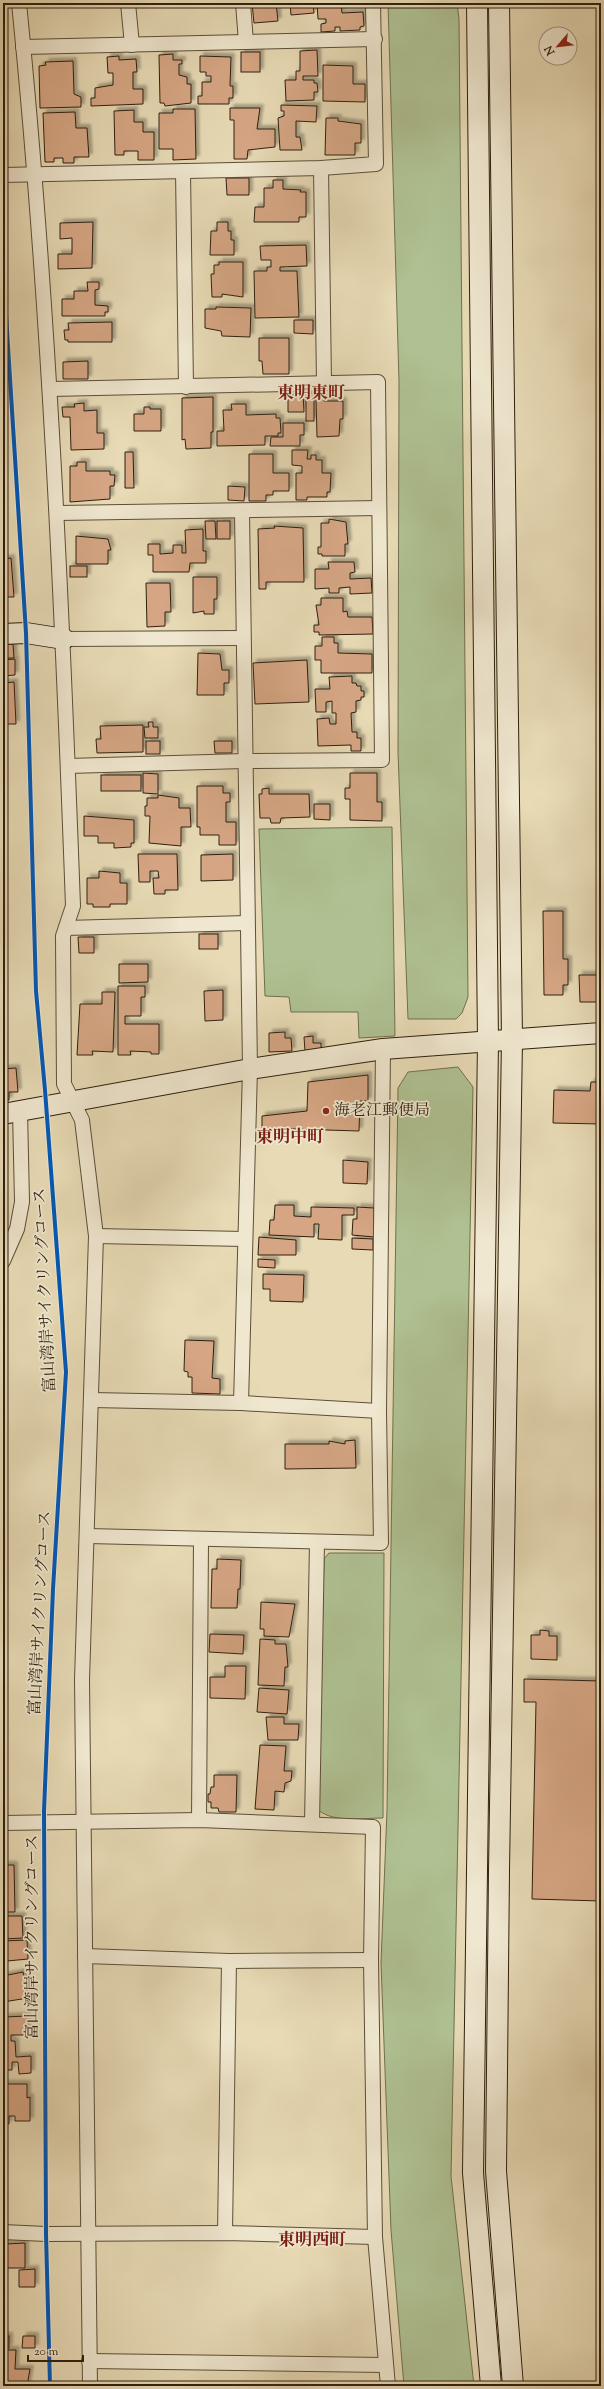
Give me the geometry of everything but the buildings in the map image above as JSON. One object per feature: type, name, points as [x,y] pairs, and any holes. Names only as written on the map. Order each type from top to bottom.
[{"type":"street","points":[[19,3],[23,47],[20,174],[51,389],[58,513],[54,637],[68,766],[73,906],[63,936],[64,1084],[82,1120],[96,1236],[88,1536],[82,1680],[80,1821],[85,1956],[78,2234],[90,2386]]},
{"type":"street","points":[[128,3],[132,45]]},
{"type":"street","points":[[243,3],[246,42]]},
{"type":"street","points":[[20,174],[321,168],[376,164],[372,3]]},
{"type":"street","points":[[477,3],[488,1041],[473,2173],[491,2386]]},
{"type":"street","points":[[499,3],[512,1039],[499,1864],[496,2171],[513,2386]]},
{"type":"street","points":[[23,47],[374,39]]},
{"type":"street","points":[[321,168],[324,383]]},
{"type":"street","points":[[182,171],[186,387]]},
{"type":"street","points":[[51,389],[378,382],[382,760],[244,760],[68,766]]},
{"type":"street","points":[[58,513],[242,512],[379,508]]},
{"type":"street","points":[[242,512],[244,760],[250,1069],[244,1239],[242,1402]]},
{"type":"street","points":[[3,634],[26,633],[54,637],[243,638]]},
{"type":"street","points":[[66,928],[247,923]]},
{"type":"street","points":[[3,1261],[17,1229],[22,1202],[12,1112],[250,1069],[383,1049],[601,1033]]},
{"type":"street","points":[[88,1536],[202,1540],[381,1543],[380,1411],[383,1049]]},
{"type":"street","points":[[96,1236],[244,1239]]},
{"type":"street","points":[[92,1400],[242,1402],[380,1411]]},
{"type":"street","points":[[199,1820],[202,1540]]},
{"type":"street","points":[[312,1824],[317,1542]]},
{"type":"street","points":[[3,1823],[199,1820],[373,1827],[370,1960],[375,2237],[388,2386]]},
{"type":"street","points":[[85,1956],[229,1961],[370,1960]]},
{"type":"street","points":[[225,2233],[229,1961]]},
{"type":"street","points":[[3,2232],[78,2234],[225,2233],[375,2237]]},
{"type":"street","points":[[89,2361],[385,2365]]},
{"type":"green space","points":[[388,3],[457,3],[459,19],[468,997],[462,1013],[456,1019],[408,1019],[398,752],[399,381]]},
{"type":"green space","points":[[392,827],[395,1036],[359,1038],[358,1012],[291,1012],[289,997],[265,996],[259,829]]},
{"type":"green space","points":[[458,1067],[473,1087],[451,2176],[474,2386],[404,2386],[391,2230],[381,1963],[387,1810],[398,1088],[408,1072]]},
{"type":"green space","points":[[329,1553],[384,1553],[383,1818],[340,1818],[332,1817],[318,1810],[324,1559]]},
{"type":"cycle path","name":"富山湾岸サイクリングコース","points":[[3,267],[26,633],[36,991],[45,1090],[66,1372],[53,1589],[44,1811],[46,2234],[50,2386]]},
{"type":"place","name":"海老江郵便局","points":[[326,1111]]},
{"type":"district","name":"東明東町","points":[[311,394]]},
{"type":"district","name":"東明中町","points":[[290,1138]]},
{"type":"district","name":"東明西町","points":[[312,2241]]}]
